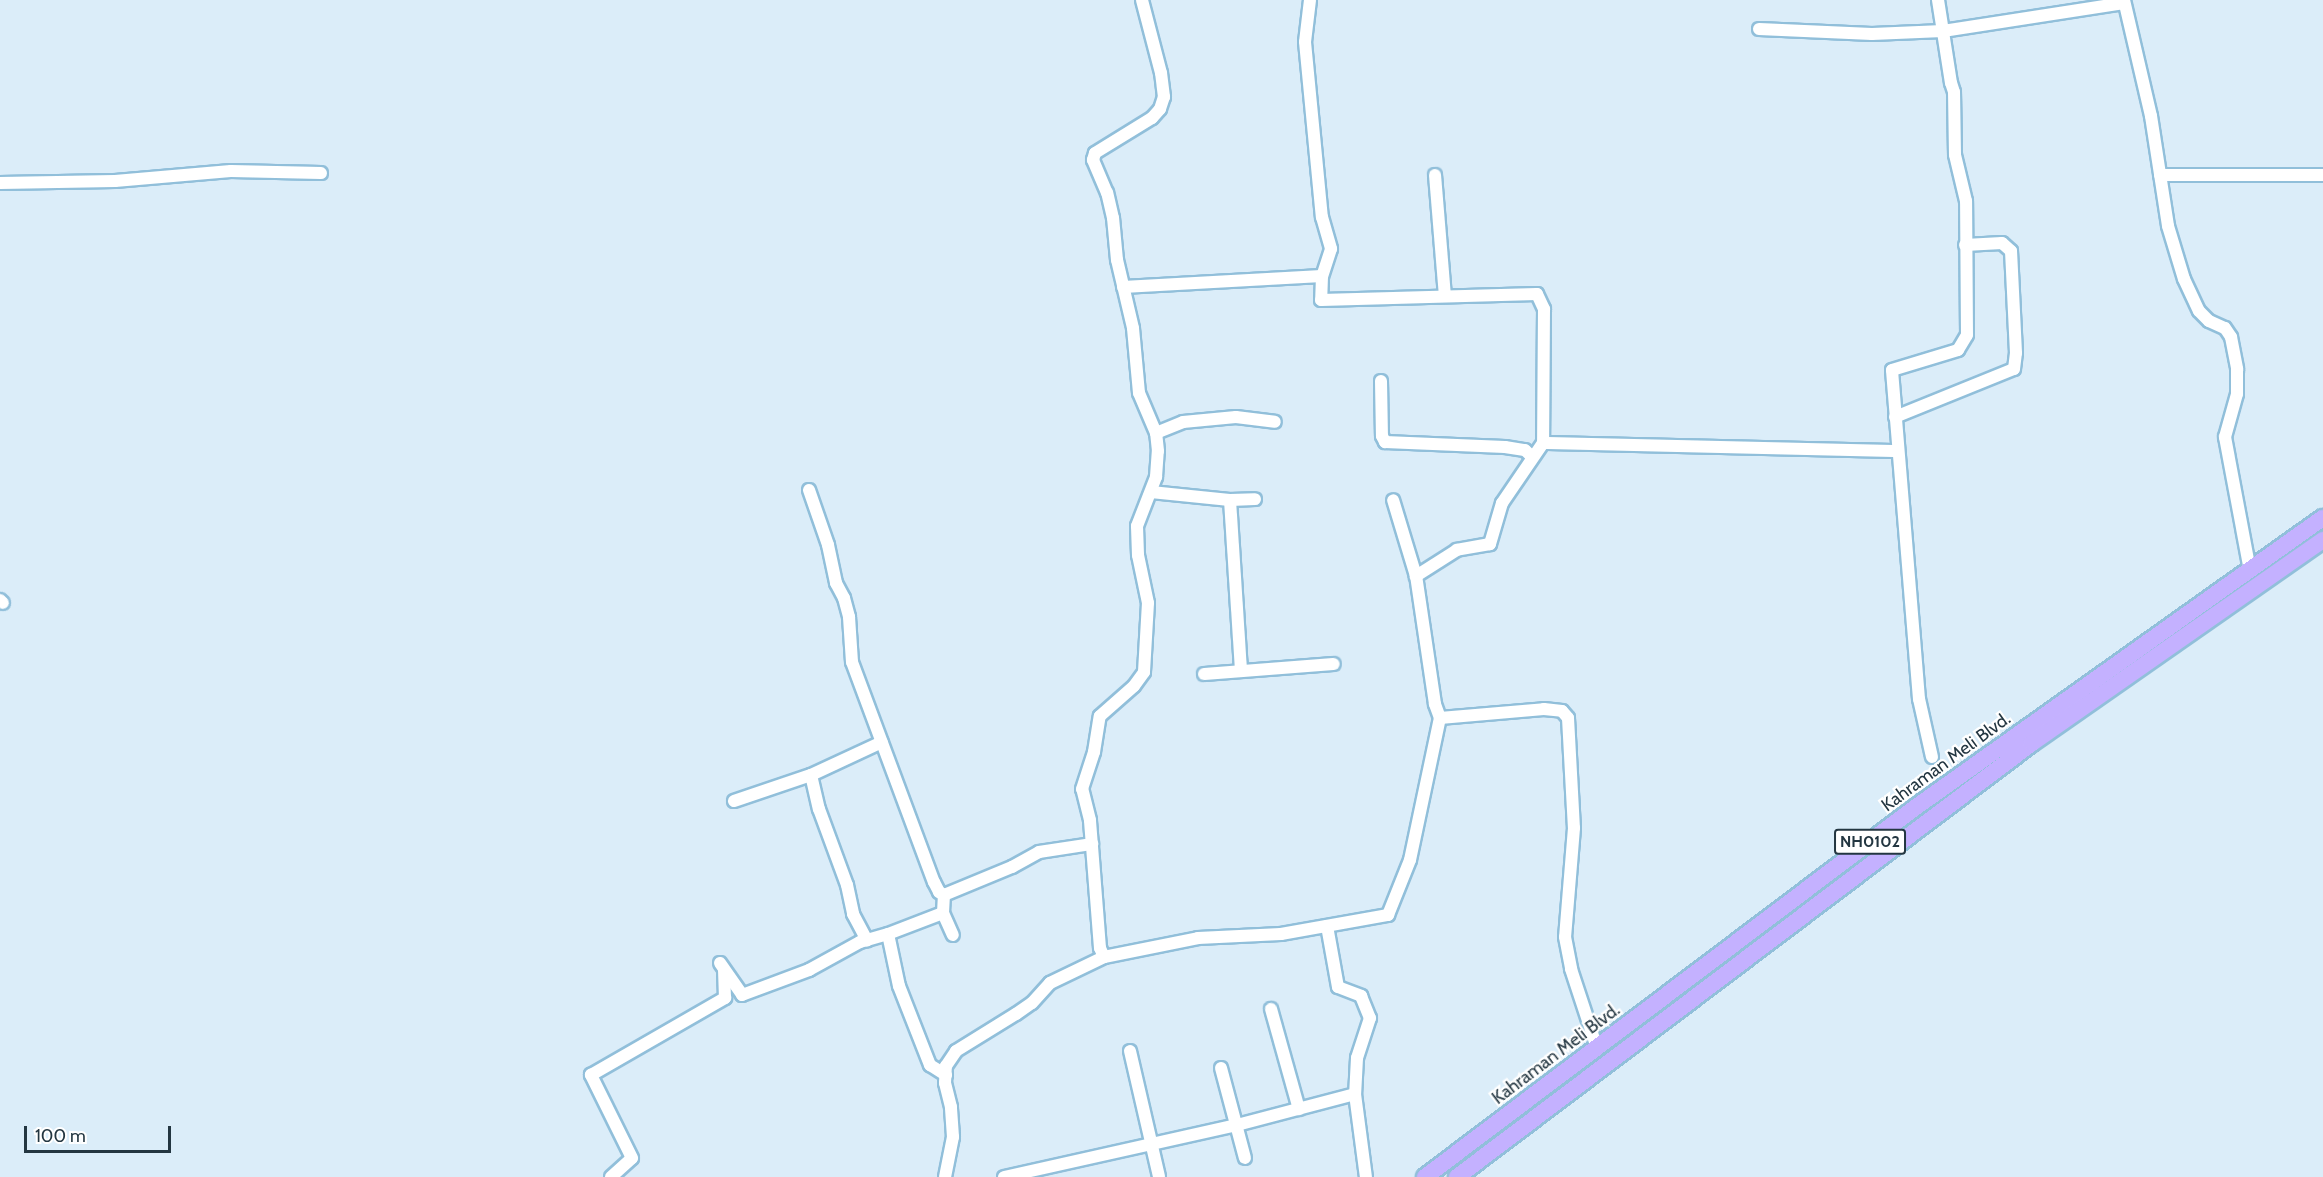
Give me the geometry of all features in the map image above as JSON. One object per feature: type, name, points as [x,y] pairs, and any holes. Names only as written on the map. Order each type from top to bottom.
[{"type":"highway","name":"Kahraman Meli Blvd.","points":[[1425,1177],[1916,807],[2323,518]]},
{"type":"highway","name":"Kahraman Meli Blvd.","points":[[1457,1177],[2032,743],[2323,540]]},
{"type":"street","points":[[1104,957],[1100,948],[1090,820],[1082,789],[1094,752],[1100,716],[1134,686],[1144,672],[1148,603],[1138,555],[1137,526],[1156,477],[1158,451],[1156,433],[1139,393],[1133,328],[1117,260],[1113,218],[1107,193],[1093,159],[1095,153],[1152,118],[1160,109],[1164,97],[1161,73],[1142,0]]},
{"type":"street","points":[[1310,0],[1305,42],[1322,218],[1331,249],[1322,276],[1320,300],[1538,294],[1544,309],[1543,443],[1532,457],[1523,476],[1502,504],[1490,544],[1456,550],[1416,576]]},
{"type":"street","points":[[1932,757],[1918,699],[1892,370],[1958,350],[1965,343],[1967,335],[1966,201],[1955,155],[1954,92],[1938,0]]},
{"type":"street","points":[[1759,29],[1872,34],[1943,31],[2124,1],[2151,116],[2168,226],[2184,279],[2199,311],[2209,321],[2225,328],[2231,337],[2237,369],[2237,394],[2225,437],[2250,570]]},
{"type":"street","points":[[0,183],[115,181],[231,171],[321,173]]},
{"type":"street","points":[[1435,175],[1445,296]]},
{"type":"street","points":[[2160,176],[2323,175]]},
{"type":"street","points":[[1895,417],[2014,369],[2016,353],[2011,251],[2001,243],[1965,245]]},
{"type":"street","points":[[1123,287],[1322,276]]},
{"type":"street","points":[[1381,381],[1382,436],[1385,442],[1506,447],[1525,450],[1532,457]]},
{"type":"street","points":[[1156,433],[1183,422],[1236,417],[1275,422]]},
{"type":"street","points":[[1543,443],[1898,451]]},
{"type":"street","points":[[809,490],[828,545],[836,583],[844,598],[849,617],[852,662],[934,882],[939,892],[944,895]]},
{"type":"street","points":[[1151,492],[1230,500],[1255,499]]},
{"type":"street","points":[[1230,500],[1241,671]]},
{"type":"street","points":[[945,1177],[952,1137],[946,1066],[956,1051],[1016,1014],[1050,983],[1104,957],[1198,938],[1281,934],[1388,915],[1410,860],[1440,718],[1435,704],[1416,576],[1393,500]]},
{"type":"street","points":[[1204,674],[1334,664]]},
{"type":"street","points":[[1440,718],[1544,709],[1562,711],[1568,718],[1574,828],[1565,937],[1571,969],[1597,1048]]},
{"type":"street","points":[[734,801],[811,775],[882,742]]},
{"type":"street","points":[[811,775],[819,809],[847,885],[853,914],[867,940]]},
{"type":"street","points":[[944,895],[1012,867],[1039,852],[1092,844]]},
{"type":"street","points":[[944,895],[943,913],[953,935]]},
{"type":"street","points":[[611,1177],[632,1158],[591,1075],[725,998],[722,966],[742,995],[808,970],[867,940],[943,913]]},
{"type":"street","points":[[1327,926],[1338,987],[1361,996],[1370,1018],[1357,1058],[1355,1094],[1366,1177]]},
{"type":"street","points":[[888,934],[899,986],[930,1065],[946,1075]]},
{"type":"street","points":[[1271,1009],[1299,1109]]},
{"type":"street","points":[[1130,1051],[1150,1143],[1160,1177]]},
{"type":"street","points":[[1221,1068],[1245,1158]]},
{"type":"street","points":[[1004,1177],[1237,1125],[1355,1094]]}]
